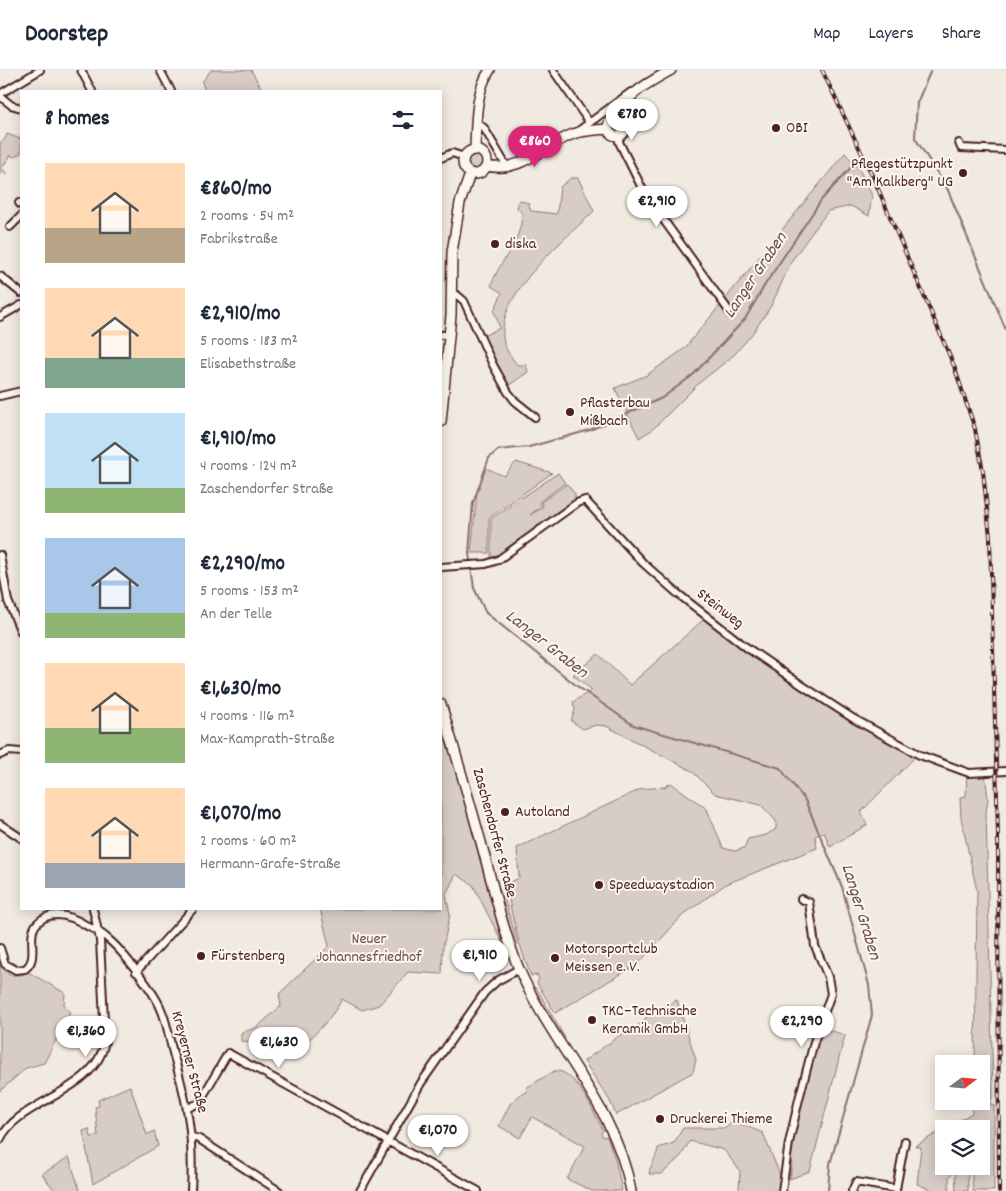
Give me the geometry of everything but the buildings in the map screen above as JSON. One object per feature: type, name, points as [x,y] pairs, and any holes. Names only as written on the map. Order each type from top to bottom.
[{"type":"street","points":[[20,108],[10,105],[0,95],[40,70]]},
{"type":"street","points":[[81,70],[91,90]]},
{"type":"street","points":[[160,70],[170,90]]},
{"type":"street","points":[[553,70],[589,122]]},
{"type":"street","points":[[487,166],[508,168],[576,133],[655,76],[671,70]]},
{"type":"street","points":[[475,150],[476,122],[481,94],[488,71]]},
{"type":"street","points":[[619,119],[620,109],[626,101],[655,76]]},
{"type":"street","points":[[608,129],[611,121],[619,119],[624,122],[626,128],[620,135],[619,142],[645,194],[729,311]]},
{"type":"street","points":[[476,122],[484,128],[508,168]]},
{"type":"street","points":[[576,133],[608,129]]},
{"type":"street","points":[[608,129],[614,136],[620,135]]},
{"type":"street","points":[[959,143],[961,148],[1006,150]]},
{"type":"street","points":[[475,150],[486,156],[487,166],[480,174],[470,174],[464,167],[464,157],[468,152],[475,150]]},
{"type":"street","points":[[442,158],[452,153],[464,157]]},
{"type":"street","points":[[442,400],[445,335],[451,294],[453,244],[460,204],[470,174]]},
{"type":"street","points":[[10,227],[20,217]]},
{"type":"street","points":[[0,276],[20,292]]},
{"type":"street","points":[[451,294],[458,295],[464,301],[493,365],[512,397],[535,416]]},
{"type":"street","points":[[0,317],[20,306]]},
{"type":"street","points":[[0,396],[20,391]]},
{"type":"street","name":"Steinweg","points":[[442,567],[478,565],[493,562],[504,557],[578,503],[585,500],[643,563],[677,593],[746,647],[810,691],[920,755],[956,770],[969,772],[1006,771]]},
{"type":"street","points":[[0,555],[2,577],[12,612],[20,630]]},
{"type":"street","name":"Zaschendorfer Straße","points":[[442,708],[503,923],[519,969],[605,1115],[621,1152],[631,1191]]},
{"type":"street","points":[[0,755],[9,752],[20,752]]},
{"type":"street","points":[[0,824],[20,837]]},
{"type":"street","points":[[782,1191],[795,1116],[814,1042],[831,994],[828,977],[815,946],[809,902],[801,899]]},
{"type":"street","points":[[0,1140],[2,1132],[84,1076],[101,1054],[104,1040],[98,932],[93,910]]},
{"type":"street","points":[[136,972],[192,910]]},
{"type":"street","name":"Kreyerner Straße","points":[[0,948],[5,964],[10,968],[22,970],[31,963],[33,929],[47,917],[67,916],[110,940],[136,972],[161,1008],[188,1108],[192,1137],[191,1191]]},
{"type":"street","points":[[360,1191],[421,1083],[465,1021],[493,984],[519,969]]},
{"type":"street","points":[[188,1108],[199,1103],[228,1052],[478,1191]]},
{"type":"street","points":[[192,1137],[200,1139],[279,1191]]},
{"type":"street","points":[[852,1191],[856,1182],[896,1190],[905,1141]]},
{"type":"green space","points":[[211,70],[251,70],[262,90],[205,90],[202,82]]},
{"type":"green space","points":[[7,134],[20,139],[20,154],[14,157],[11,155],[2,168],[7,174],[0,173],[0,143]]},
{"type":"green space","points":[[845,153],[860,171],[872,195],[869,216],[851,206],[828,211],[792,260],[771,306],[752,334],[734,355],[698,384],[652,430],[639,438],[615,388],[647,375],[684,349]]},
{"type":"green space","points":[[475,154],[481,156],[483,162],[481,168],[475,170],[469,168],[467,162],[469,156]]},
{"type":"green space","points":[[571,178],[578,178],[594,211],[533,272],[518,290],[508,309],[503,328],[505,346],[517,365],[526,365],[528,372],[508,386],[483,336],[500,328],[494,311],[502,293],[491,286],[499,267],[518,234],[522,213],[517,208],[519,200],[528,203],[531,211],[557,214],[560,187]]},
{"type":"green space","points":[[516,462],[552,473],[489,518],[489,553],[471,553],[477,492],[486,468],[504,476]]},
{"type":"green space","points":[[558,473],[565,483],[539,502],[541,506],[530,515],[543,507],[541,502],[567,484],[575,494],[575,501],[501,556],[491,558],[491,519]]},
{"type":"green space","points":[[704,619],[802,688],[916,756],[861,812],[867,825],[830,847],[824,832],[815,836],[817,848],[726,884],[683,915],[638,964],[555,1013],[537,983],[539,979],[537,975],[531,976],[516,932],[510,902],[509,883],[519,878],[517,848],[641,789],[664,787],[671,783],[707,809],[723,848],[735,851],[744,848],[748,839],[766,835],[776,829],[776,821],[761,805],[715,794],[692,771],[606,726],[596,725],[583,729],[571,721],[575,710],[573,702],[592,690],[573,675],[598,654],[630,685]]},
{"type":"green space","name":"Neuer Johannesfriedhof","points":[[447,738],[502,942],[473,885],[456,874],[446,894],[450,915],[443,947],[442,974],[408,972],[379,1005],[362,1010],[342,999],[331,1016],[305,1044],[279,1062],[255,1042],[241,1041],[241,1033],[257,1027],[281,1006],[279,994],[329,946],[320,910],[442,910],[442,740]]},
{"type":"green space","points":[[967,772],[985,772],[988,799],[986,812],[993,1094],[990,1104],[990,1055],[975,1055],[977,891],[961,818],[960,797],[966,796]]},
{"type":"green space","points":[[501,897],[504,897],[518,944],[514,946]]},
{"type":"green space","points":[[0,965],[9,975],[21,975],[28,972],[65,993],[64,1004],[70,1013],[44,1063],[26,1068],[0,1091]]},
{"type":"green space","points":[[533,987],[537,989],[565,1038],[564,1040],[539,1002]]},
{"type":"green space","points":[[677,1000],[696,1060],[693,1072],[616,1115],[610,1101],[584,1061],[626,1031],[643,1023],[647,1016]]},
{"type":"green space","points":[[822,1028],[845,1035],[810,1171],[790,1179],[792,1163],[788,1162],[800,1105]]},
{"type":"green space","points":[[554,1071],[562,1072],[569,1077],[589,1103],[603,1130],[601,1133],[603,1137],[607,1136],[616,1162],[622,1191],[592,1191],[567,1179],[585,1146],[532,1117],[520,1138],[499,1126],[510,1104],[521,1094],[527,1092],[526,1088]]},
{"type":"green space","points":[[130,1086],[147,1135],[154,1131],[158,1146],[93,1184],[83,1131],[89,1129],[91,1137],[98,1136],[95,1107],[99,1106],[98,1100]]},
{"type":"green space","points":[[990,1104],[994,1106],[994,1191],[973,1191],[972,1175],[990,1175],[990,1120],[960,1120],[972,1113],[972,1110],[990,1110]]},
{"type":"green space","points":[[733,1121],[763,1133],[780,1175],[779,1191],[739,1191],[740,1171],[724,1150],[690,1141],[681,1156],[662,1174],[649,1174],[658,1148],[674,1143],[683,1128],[726,1128]]},
{"type":"green space","points":[[935,1134],[935,1175],[951,1175],[949,1177],[949,1191],[934,1191],[917,1184],[921,1147],[915,1146]]},
{"type":"green space","points":[[69,1157],[80,1191],[55,1191],[42,1174]]},
{"type":"green space","points":[[955,1175],[968,1175],[968,1191],[956,1191]]},
{"type":"waterway","points":[[931,70],[917,103],[915,138],[947,188],[1006,330]]},
{"type":"waterway","name":"Langer Graben","points":[[828,1191],[830,1164],[872,1015],[869,985],[842,887],[805,800],[780,768],[633,725],[577,686],[486,613],[474,588],[469,553],[473,503],[489,458],[498,450],[529,447],[590,430],[662,398],[693,375],[745,319],[766,283],[822,199],[855,163]]},
{"type":"railway","points":[[822,70],[873,177],[954,366],[975,429],[983,471],[990,537],[998,835],[999,1191]]},
{"type":"place","name":"OBI","points":[[776,128]]},
{"type":"place","name":"Pflegestützpunkt \"Am Kalkberg\" UG","points":[[963,173]]},
{"type":"place","name":"diska","points":[[495,244]]},
{"type":"place","name":"Pflasterbau Mißbach","points":[[570,412]]},
{"type":"place","name":"Autoland","points":[[505,812]]},
{"type":"place","name":"Speedwaystadion","points":[[599,885]]},
{"type":"place","name":"Fürstenberg","points":[[201,956]]},
{"type":"place","name":"Motorsportclub Meissen e. V.","points":[[555,958]]},
{"type":"place","name":"TKC–Technische Keramik GmbH","points":[[592,1020]]},
{"type":"place","name":"Druckerei Thieme","points":[[660,1119]]}]
